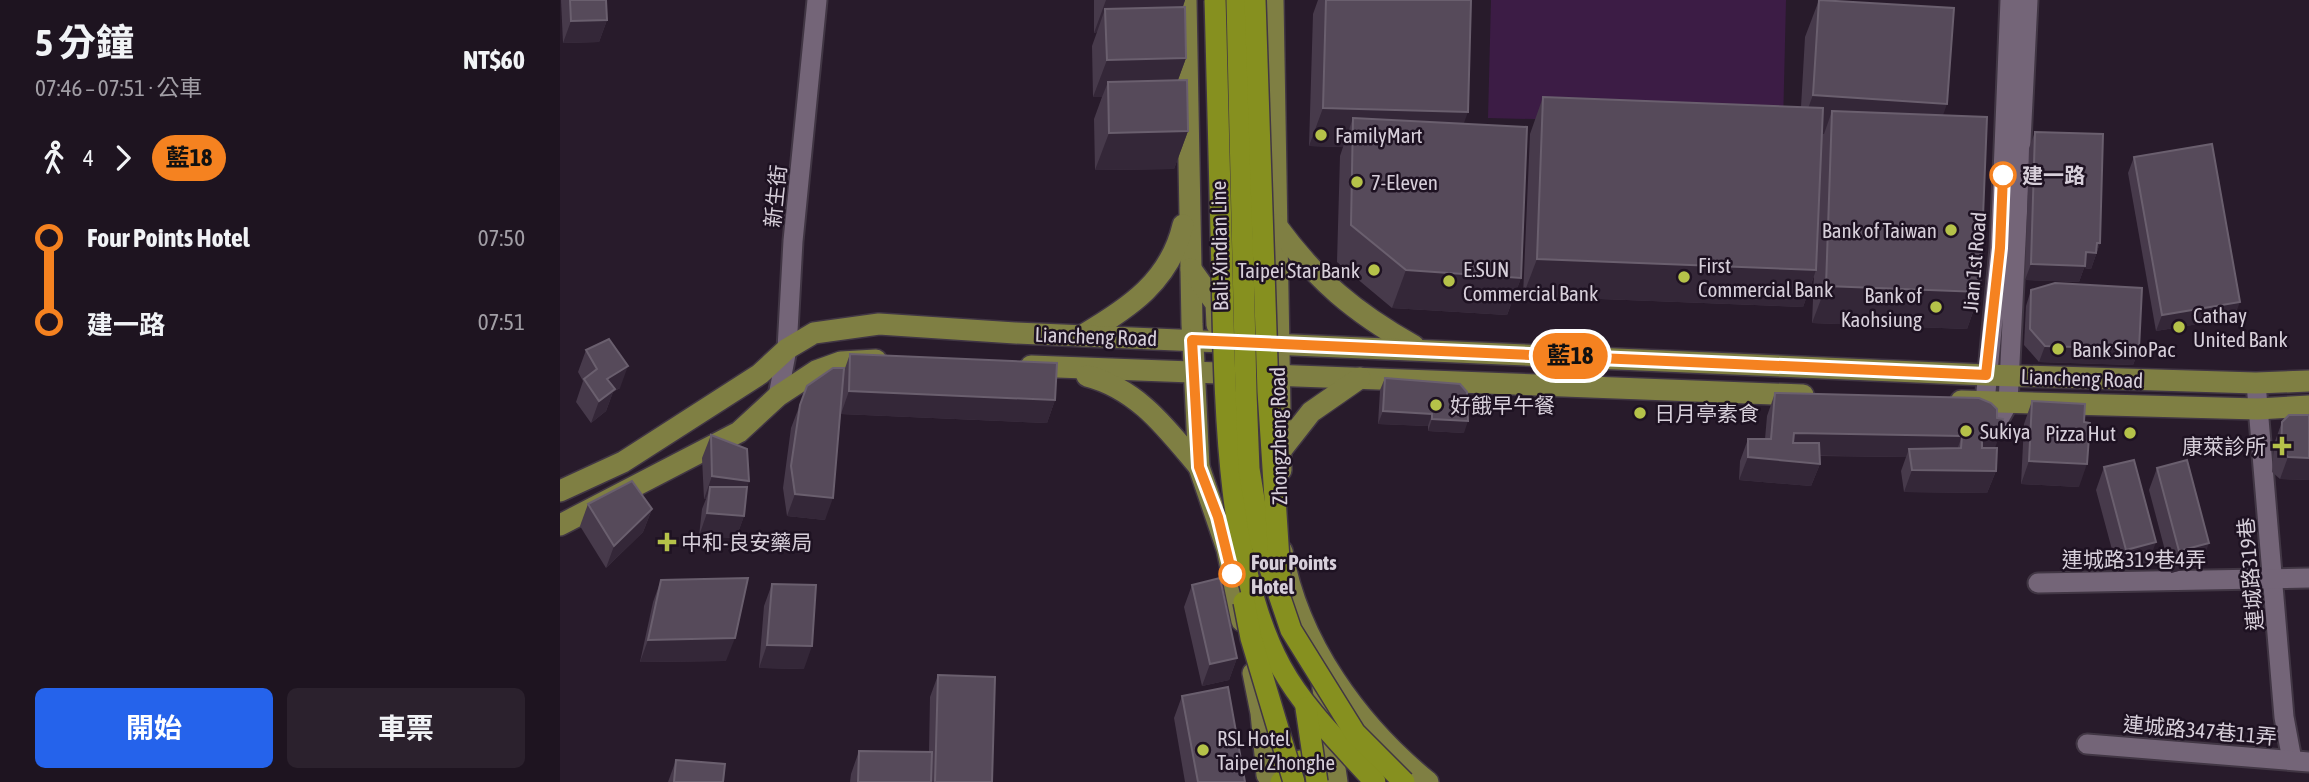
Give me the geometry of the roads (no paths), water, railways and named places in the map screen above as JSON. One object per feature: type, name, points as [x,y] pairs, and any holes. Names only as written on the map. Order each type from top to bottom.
[{"type":"highway","points":[[1202,0],[1224,501],[1251,638],[1297,772],[1271,780]]},
{"type":"highway","name":"Bali-Xindian Line","points":[[1215,0],[1225,391],[1233,484],[1244,548],[1259,614],[1281,667],[1321,722],[1391,782]]},
{"type":"highway","points":[[1230,0],[1238,413],[1247,514],[1256,555],[1311,722],[1317,782]]},
{"type":"highway","name":"Bali-Xindian Line","points":[[1237,0],[1246,406],[1249,469],[1261,542],[1290,630],[1355,733],[1391,782]]},
{"type":"highway","points":[[1255,0],[1268,391],[1285,641]]},
{"type":"highway","points":[[1238,413],[1235,437],[1249,556],[1251,638]]},
{"type":"main road","points":[[1186,0],[1192,340],[1199,467],[1227,549],[1261,713],[1271,780]]},
{"type":"main road","name":"Zhongzheng Road","points":[[1273,0],[1276,225],[1267,343],[1268,376],[1282,449],[1279,527],[1282,555],[1296,601],[1317,649],[1342,693],[1379,738],[1429,782]]},
{"type":"main road","points":[[1083,335],[1132,306],[1161,276],[1178,248],[1190,192]]},
{"type":"main road","points":[[1276,225],[1300,258],[1348,306],[1419,349]]},
{"type":"main road","points":[[1191,269],[1216,304],[1218,341]]},
{"type":"main road","name":"Liancheng Road","points":[[560,491],[623,462],[760,374],[787,349],[814,332],[879,324],[2009,376],[2256,383],[2309,381]]},
{"type":"main road","points":[[560,525],[739,432],[778,396],[816,372],[833,365],[894,360]]},
{"type":"main road","name":"Liancheng Road","points":[[1017,365],[1219,375],[1821,396]]},
{"type":"main road","points":[[1058,368],[1108,381],[1135,397],[1158,417],[1199,467]]},
{"type":"main road","points":[[1268,376],[1261,431],[1279,527]]},
{"type":"main road","points":[[1282,449],[1311,412],[1360,378]]},
{"type":"main road","name":"Liancheng Road","points":[[1944,401],[2258,409],[2309,406]]},
{"type":"main road","points":[[1317,649],[1336,782]]},
{"type":"main road","points":[[1261,713],[1297,772],[1317,782]]},
{"type":"main road","points":[[1297,772],[1330,747],[1359,748],[1391,782]]},
{"type":"street","name":"新生街","points":[[778,396],[787,349],[793,241],[817,0]]},
{"type":"street","name":"Jian 1st Road","points":[[1985,402],[2000,248],[2010,0]]},
{"type":"street","points":[[2008,403],[2028,0]]},
{"type":"street","points":[[1218,341],[1219,375]]},
{"type":"street","name":"連城路319巷","points":[[2256,383],[2272,580],[2300,761]]},
{"type":"street","name":"連城路319巷4弄","points":[[2038,583],[2112,579],[2309,578]]},
{"type":"street","name":"連城路347巷11弄","points":[[2087,744],[2300,761]]},
{"type":"place","name":"FamilyMart","points":[[1321,135]]},
{"type":"place","name":"建一路","points":[[2003,175]]},
{"type":"place","name":"7-Eleven","points":[[1357,182]]},
{"type":"place","name":"Bank of Taiwan","points":[[1951,230]]},
{"type":"place","name":"Taipei Star Bank","points":[[1374,270]]},
{"type":"place","name":"First Commercial Bank","points":[[1684,277]]},
{"type":"place","name":"E.SUN Commercial Bank","points":[[1449,281]]},
{"type":"place","name":"Bank of Kaohsiung","points":[[1936,307]]},
{"type":"place","name":"Cathay United Bank","points":[[2179,327]]},
{"type":"place","name":"Bank SinoPac","points":[[2058,349]]},
{"type":"place","name":"好餓早午餐","points":[[1436,405]]},
{"type":"place","name":"日月亭素食","points":[[1640,413]]},
{"type":"place","name":"Sukiya","points":[[1966,431]]},
{"type":"place","name":"Pizza Hut","points":[[2130,433]]},
{"type":"place","name":"康萊診所","points":[[2282,446]]},
{"type":"place","name":"中和-良安藥局","points":[[667,542]]},
{"type":"place","name":"Four Points Hotel","points":[[1232,574]]},
{"type":"place","name":"RSL Hotel Taipei Zhonghe","points":[[1203,750]]}]
